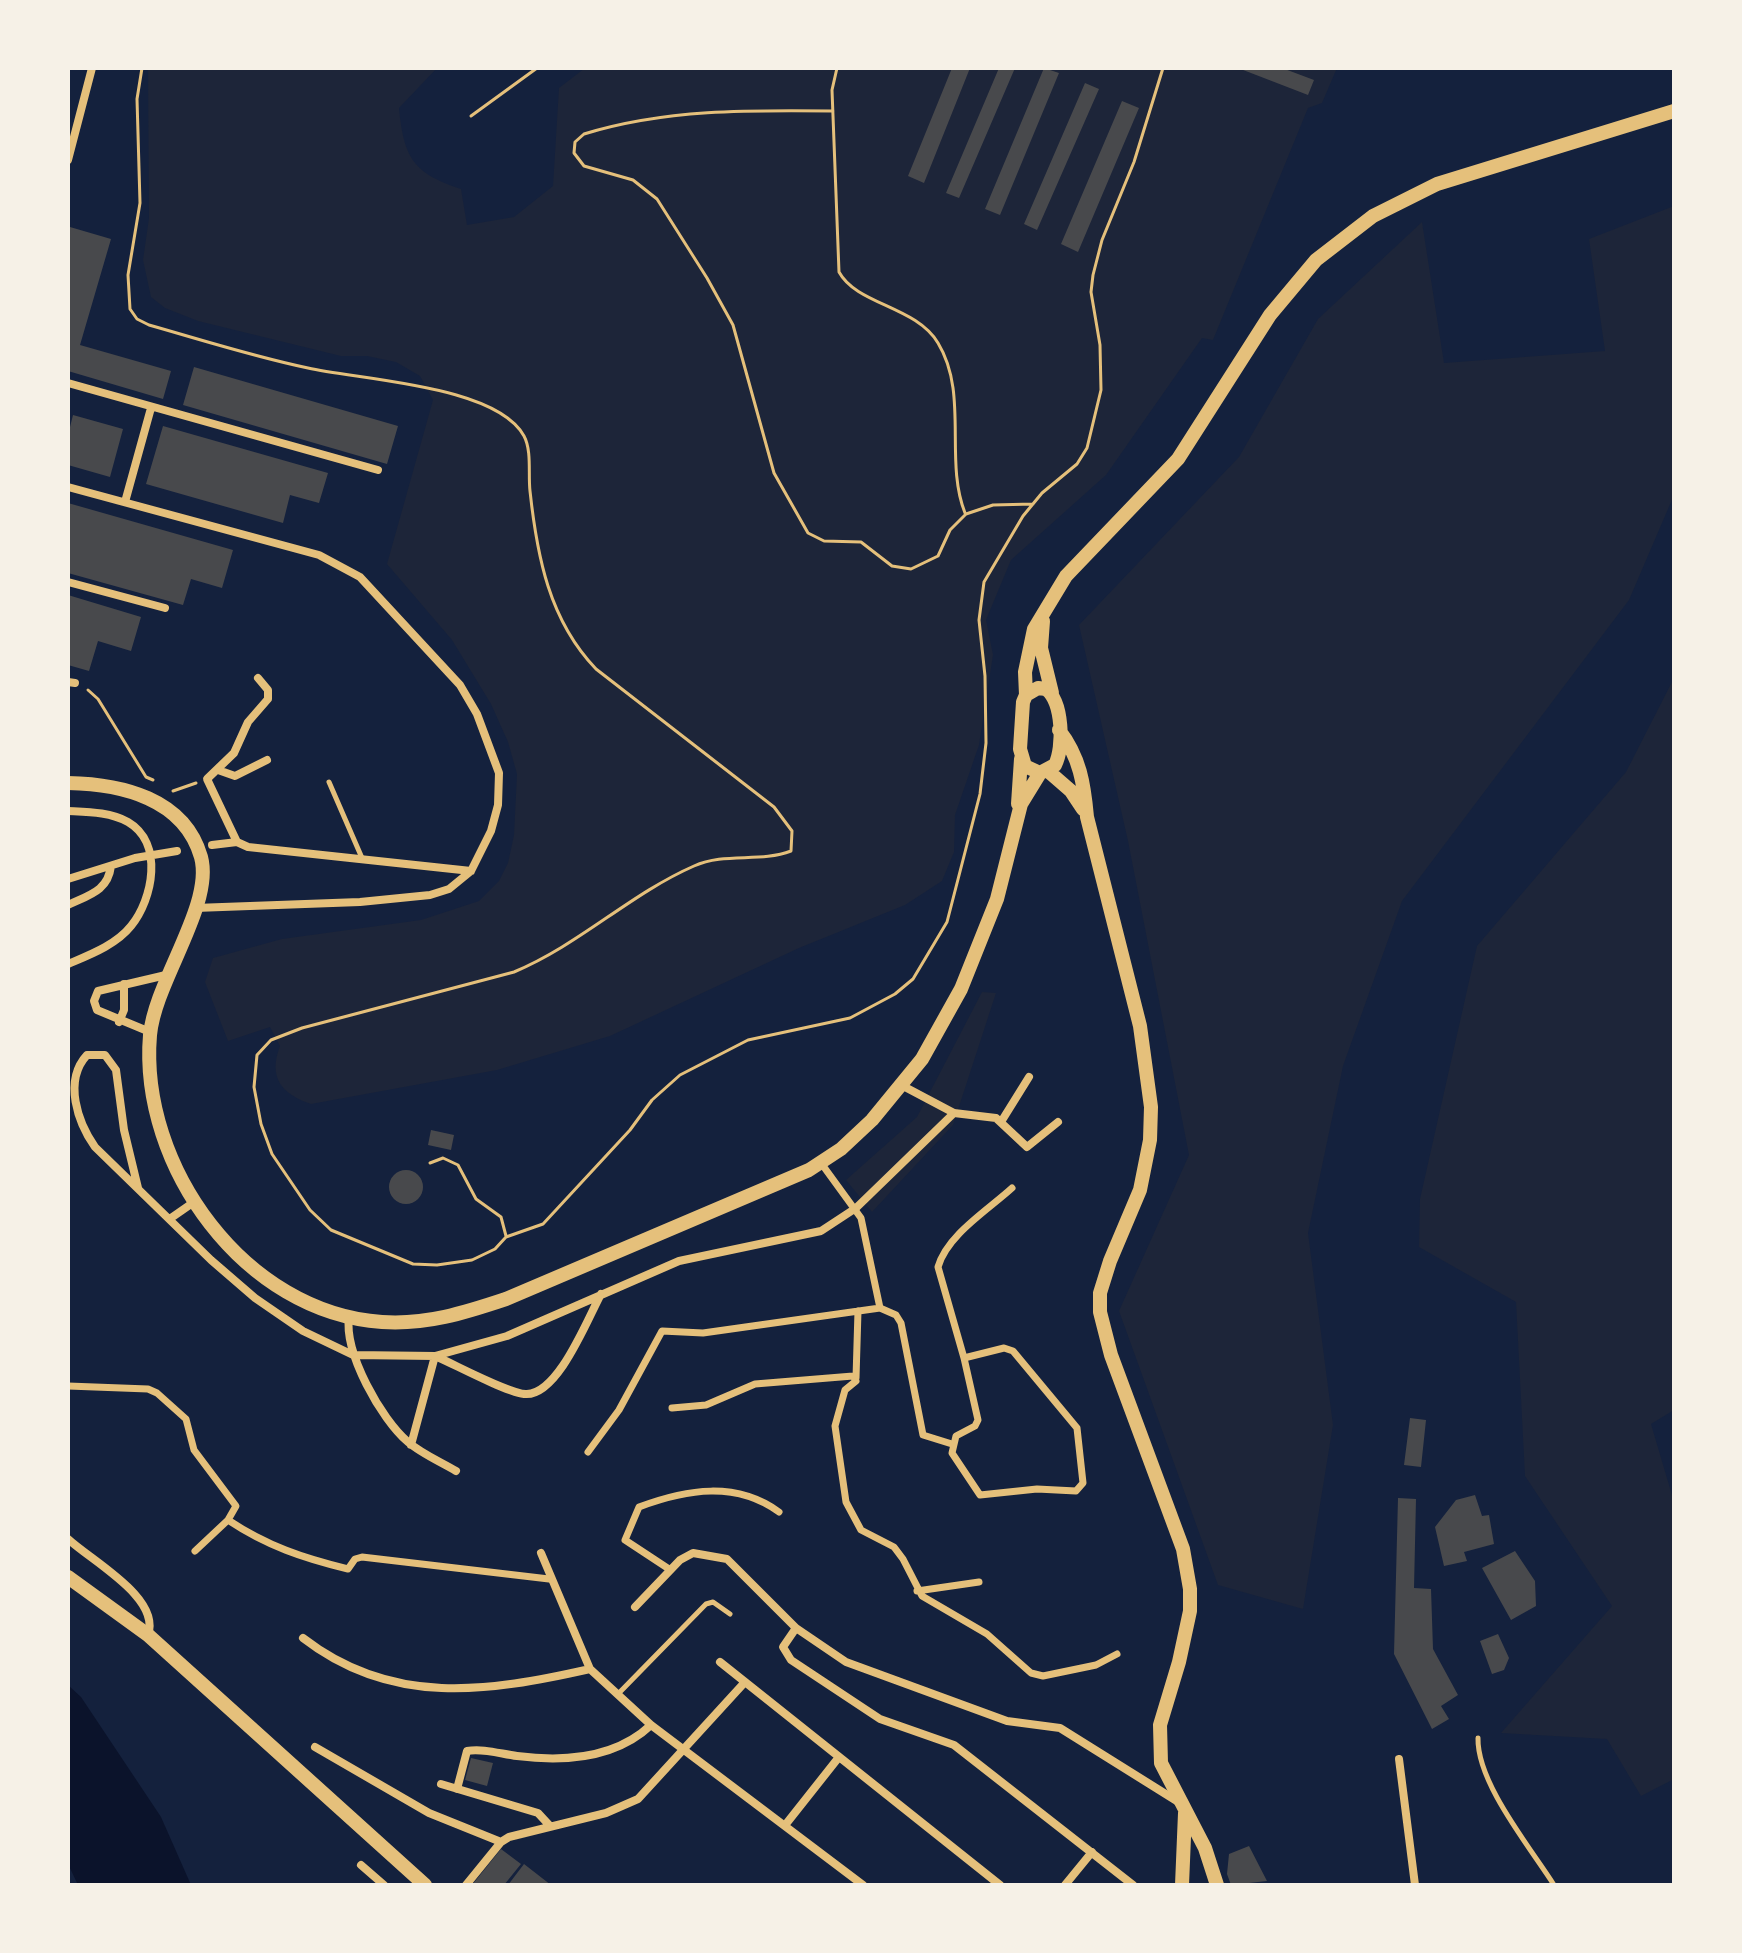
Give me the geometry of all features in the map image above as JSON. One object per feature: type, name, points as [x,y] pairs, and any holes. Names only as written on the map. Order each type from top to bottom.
[{"type":"street","points":[[68,160],[92,68]]},
{"type":"street","points":[[68,783],[127,789],[166,808],[194,840],[201,859],[202,881],[195,908],[166,975],[150,1032],[148,1067],[152,1105],[169,1154],[194,1202],[227,1242],[264,1276],[295,1298],[349,1317],[405,1323],[459,1315],[534,1287],[821,1163],[852,1140],[903,1086],[944,1024],[982,942],[1017,816],[1027,650],[1045,609],[1077,562],[1178,459],[1291,287],[1343,237],[1394,204],[1437,184],[1674,111]]},
{"type":"street","points":[[68,383],[378,470]]},
{"type":"street","points":[[125,502],[151,408]]},
{"type":"street","points":[[68,487],[319,555],[341,564],[377,591],[460,685],[490,743],[499,773],[498,805],[491,831],[471,871],[449,889],[411,898],[274,907],[195,908]]},
{"type":"street","points":[[68,582],[165,608]]},
{"type":"street","points":[[1017,816],[1044,772],[1059,757],[1059,730],[1041,648],[1045,609]]},
{"type":"street","points":[[237,842],[207,779],[239,745],[248,722],[268,699],[268,690],[258,678]]},
{"type":"street","points":[[1026,695],[1038,688],[1052,693]]},
{"type":"street","points":[[1059,730],[1078,760],[1087,817],[1140,1026],[1151,1107],[1150,1140],[1140,1190],[1100,1293],[1100,1312],[1111,1355],[1173,1518],[1188,1576],[1190,1611],[1160,1725],[1161,1763],[1205,1848],[1217,1885]]},
{"type":"street","points":[[1021,759],[1025,766],[1044,772],[1071,791],[1087,817]]},
{"type":"street","points":[[218,770],[235,776],[267,760]]},
{"type":"street","points":[[68,811],[113,816],[130,823],[147,844],[153,869],[150,884],[131,926],[95,953],[68,964]]},
{"type":"street","points":[[212,845],[237,842],[248,847],[471,871]]},
{"type":"street","points":[[68,879],[177,851]]},
{"type":"street","points":[[68,905],[102,889],[109,879],[111,866]]},
{"type":"street","points":[[150,1032],[119,1022],[97,1010],[94,1001],[98,991],[166,975]]},
{"type":"street","points":[[119,1022],[125,997],[124,984]]},
{"type":"street","points":[[138,1188],[124,1130],[116,1070],[105,1055],[87,1055],[80,1063],[75,1092],[83,1131],[95,1147],[211,1260],[255,1298],[303,1331],[353,1355],[435,1356],[507,1336],[679,1261],[811,1234],[841,1220],[954,1113]]},
{"type":"street","points":[[1001,1122],[1029,1077]]},
{"type":"street","points":[[903,1086],[954,1113],[988,1116],[1001,1122],[1027,1147],[1058,1122]]},
{"type":"street","points":[[821,1163],[856,1208],[880,1308]]},
{"type":"street","points":[[964,1358],[1004,1348],[1022,1358],[1077,1428],[1083,1483],[1076,1491],[1066,1493],[1037,1489],[980,1495],[952,1453],[956,1436],[975,1426],[978,1420],[938,1267],[941,1254],[951,1243],[1012,1188]]},
{"type":"street","points":[[171,1218],[194,1202]]},
{"type":"street","points":[[435,1356],[524,1395],[542,1391],[554,1380],[601,1294]]},
{"type":"street","points":[[588,1452],[619,1410],[662,1331],[703,1333],[880,1308],[896,1315],[901,1323],[923,1435],[952,1444]]},
{"type":"street","points":[[858,1311],[856,1378],[854,1385],[845,1390],[835,1426],[846,1502],[861,1530],[894,1547],[903,1559],[917,1591],[987,1634],[1031,1673],[1043,1676],[1096,1665],[1117,1654]]},
{"type":"street","points":[[349,1317],[347,1329],[353,1355],[386,1418],[411,1445],[456,1471]]},
{"type":"street","points":[[411,1445],[435,1356]]},
{"type":"street","points":[[672,1408],[706,1405],[755,1384],[856,1378]]},
{"type":"street","points":[[68,1386],[148,1389],[157,1393],[186,1419],[194,1450],[235,1503],[236,1509],[195,1551]]},
{"type":"street","points":[[669,1569],[625,1540],[639,1507],[724,1489],[754,1496],[779,1512]]},
{"type":"street","points":[[228,1520],[262,1543],[286,1553],[348,1569],[355,1559],[362,1557],[418,1565],[462,1566],[549,1579]]},
{"type":"street","points":[[68,1539],[147,1607],[151,1626],[148,1635]]},
{"type":"street","points":[[541,1553],[549,1579],[590,1669],[651,1725],[863,1885]]},
{"type":"street","points":[[635,1607],[669,1569],[693,1553],[727,1559],[796,1628],[820,1647],[865,1670],[1007,1721],[1060,1728],[1074,1734],[1183,1808]]},
{"type":"street","points":[[68,1577],[148,1635],[425,1885]]},
{"type":"street","points":[[917,1591],[979,1582]]},
{"type":"street","points":[[796,1628],[783,1647],[791,1660],[880,1719],[954,1745],[1133,1885]]},
{"type":"street","points":[[303,1638],[350,1669],[410,1685],[445,1689],[514,1686],[590,1669]]},
{"type":"street","points":[[720,1662],[1000,1885]]},
{"type":"street","points":[[466,1885],[501,1842],[624,1807],[653,1787],[745,1682]]},
{"type":"street","points":[[457,1789],[467,1751],[545,1758],[588,1756],[623,1747],[651,1725]]},
{"type":"street","points":[[315,1747],[429,1813],[501,1842]]},
{"type":"street","points":[[786,1824],[839,1757]]},
{"type":"street","points":[[1399,1759],[1415,1885]]},
{"type":"street","points":[[441,1784],[538,1813],[550,1826]]},
{"type":"street","points":[[1182,1885],[1183,1808]]},
{"type":"street","points":[[1065,1885],[1092,1852]]},
{"type":"street","points":[[361,1865],[384,1885]]},
{"type":"lane","points":[[329,782],[362,859]]},
{"type":"lane","points":[[617,1695],[706,1604],[713,1602],[730,1614]]},
{"type":"lane","points":[[1478,1738],[1478,1750],[1487,1776],[1554,1885]]},
{"type":"path","points":[[142,68],[137,99],[140,203],[128,275],[130,309],[137,319],[149,325],[310,369],[404,383],[455,395],[506,418],[524,436],[543,573],[560,621],[572,641],[596,669],[774,807],[792,831],[791,851],[775,857],[730,857],[696,865],[659,882],[531,965],[302,1028],[271,1040],[257,1055],[254,1087],[261,1124],[272,1154],[310,1210],[331,1230],[426,1266],[472,1260],[495,1249],[506,1237],[532,1231],[553,1215],[630,1130],[652,1100],[680,1075],[748,1040],[834,1024],[870,1009],[913,979],[927,961],[947,922],[981,785],[985,676],[979,620],[984,582],[1008,537],[1033,504],[1077,464],[1092,433],[1101,368],[1091,292],[1093,275],[1102,240],[1134,162],[1163,68]]},
{"type":"path","points":[[471,116],[537,68]]},
{"type":"path","points":[[837,68],[833,111],[839,272],[850,287],[908,315],[928,329],[938,342],[953,387],[957,483],[966,514]]},
{"type":"path","points":[[833,111],[746,111],[652,117],[584,134],[575,142],[574,153],[584,166],[633,180],[657,199],[707,278],[733,325],[774,473],[808,533],[824,541],[861,542],[892,566],[911,569],[938,556],[950,530],[966,514],[1007,502],[1033,504]]},
{"type":"path","points":[[71,682],[98,699],[146,777],[155,782]]},
{"type":"path","points":[[165,787],[175,792],[207,779]]},
{"type":"path","points":[[430,1163],[443,1158],[458,1165],[476,1199],[501,1217],[506,1237]]},
{"type":"shaded area","points":[[148,68],[437,68],[399,108],[401,125],[408,151],[422,170],[461,189],[467,225],[514,217],[553,186],[559,88],[585,68],[1337,68],[1322,103],[1308,108],[1213,340],[1202,338],[1106,475],[1011,560],[986,620],[993,655],[979,745],[955,815],[954,852],[942,881],[905,905],[799,948],[610,1036],[497,1070],[311,1104],[292,1095],[280,1083],[276,1067],[280,1046],[270,1027],[228,1041],[205,982],[213,958],[282,939],[421,920],[479,901],[499,881],[508,863],[514,835],[517,774],[508,742],[491,704],[452,640],[387,564],[433,400],[420,376],[396,362],[367,356],[341,356],[198,321],[165,308],[151,297],[143,260],[149,218]]},
{"type":"shaded area","points":[[1674,206],[1674,495],[1629,600],[1402,901],[1343,1066],[1308,1233],[1333,1425],[1303,1609],[1218,1585],[1119,1311],[1189,1155],[1128,841],[1079,625],[1239,457],[1318,319],[1422,222],[1444,363],[1605,351],[1589,239]]},
{"type":"shaded area","points":[[1674,678],[1674,1410],[1651,1424],[1674,1502],[1674,1779],[1641,1796],[1607,1739],[1501,1733],[1612,1606],[1525,1476],[1516,1302],[1419,1247],[1420,1199],[1477,946],[1626,772]]},
{"type":"shaded area","points":[[982,992],[996,993],[953,1125],[872,1212],[846,1180],[917,1117]]},
{"type":"shaded area","points":[[68,1685],[81,1697],[161,1817],[191,1885],[78,1885],[68,1864]]},
{"type":"building","points":[[952,68],[970,68],[924,183],[908,176]]},
{"type":"building","points":[[999,68],[1015,68],[959,198],[946,193]]},
{"type":"building","points":[[1044,68],[1059,73],[1000,215],[985,209]]},
{"type":"building","points":[[1238,68],[1282,68],[1314,80],[1308,95]]},
{"type":"building","points":[[1085,83],[1099,89],[1037,230],[1024,224]]},
{"type":"building","points":[[1122,101],[1139,108],[1078,252],[1061,244]]},
{"type":"building","points":[[70,227],[111,239],[80,345],[171,371],[163,399],[68,371]]},
{"type":"building","points":[[194,367],[398,426],[387,464],[183,405]]},
{"type":"building","points":[[73,415],[123,429],[110,477],[68,465],[68,435]]},
{"type":"building","points":[[163,426],[328,473],[319,503],[290,495],[283,523],[146,484]]},
{"type":"building","points":[[68,503],[233,550],[222,588],[191,579],[183,605],[68,573]]},
{"type":"building","points":[[68,595],[141,617],[131,651],[98,641],[89,671],[68,665]]},
{"type":"building","points":[[431,1130],[454,1135],[451,1150],[428,1145]]},
{"type":"building","points":[[406,1170],[418,1175],[423,1187],[418,1199],[406,1204],[394,1199],[389,1187],[394,1175]]},
{"type":"building","points":[[1410,1418],[1426,1420],[1421,1467],[1404,1465]]},
{"type":"building","points":[[1475,1495],[1482,1516],[1489,1515],[1494,1544],[1464,1552],[1467,1561],[1444,1566],[1435,1527],[1456,1500]]},
{"type":"building","points":[[1398,1498],[1416,1499],[1414,1588],[1431,1589],[1433,1649],[1458,1695],[1441,1706],[1449,1719],[1432,1729],[1394,1654]]},
{"type":"building","points":[[1515,1551],[1535,1581],[1536,1606],[1511,1620],[1482,1568]]},
{"type":"building","points":[[1498,1634],[1509,1658],[1504,1670],[1492,1674],[1480,1641]]},
{"type":"building","points":[[471,1758],[493,1763],[487,1786],[465,1780]]},
{"type":"building","points":[[1249,1846],[1267,1881],[1231,1885],[1227,1874],[1229,1854]]},
{"type":"building","points":[[501,1849],[521,1864],[504,1885],[472,1885]]},
{"type":"building","points":[[524,1864],[551,1885],[508,1885]]}]
